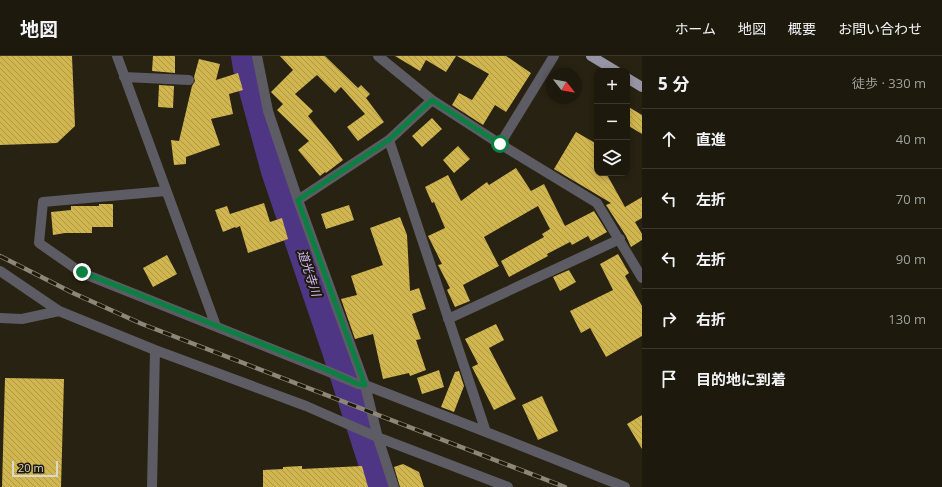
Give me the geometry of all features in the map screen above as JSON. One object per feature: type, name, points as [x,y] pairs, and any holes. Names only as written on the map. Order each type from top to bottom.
[{"type":"main road","points":[[591,56],[611,68]]},
{"type":"main road","points":[[630,80],[642,87]]},
{"type":"street","points":[[117,56],[216,326]]},
{"type":"street","points":[[258,56],[268,111],[394,487]]},
{"type":"street","points":[[378,56],[432,100],[500,144],[597,203],[620,239],[642,278]]},
{"type":"street","points":[[500,144],[554,56]]},
{"type":"street","points":[[124,76],[189,80]]},
{"type":"street","points":[[298,200],[389,140],[432,100]]},
{"type":"street","points":[[389,140],[486,432]]},
{"type":"street","points":[[166,191],[43,202],[39,242],[82,272],[361,385],[486,432],[625,487]]},
{"type":"street","points":[[448,319],[620,239]]},
{"type":"street","points":[[0,271],[59,311],[155,350],[306,406],[378,437],[508,487]]},
{"type":"street","points":[[0,318],[22,319],[59,311]]},
{"type":"street","points":[[152,487],[155,350]]},
{"type":"building","points":[[0,56],[72,56],[75,126],[57,143],[0,145]]},
{"type":"building","points":[[153,56],[175,56],[175,73],[152,71]]},
{"type":"building","points":[[280,56],[325,56],[358,88],[361,85],[370,94],[366,98],[384,122],[358,141],[347,127],[365,114],[341,87],[335,93],[317,75],[295,94],[313,111],[308,116],[343,160],[320,176],[298,150],[309,141],[277,110],[283,104],[271,92],[293,70]]},
{"type":"building","points":[[395,56],[456,56],[446,72],[426,60],[420,71]]},
{"type":"building","points":[[457,56],[506,56],[531,73],[506,112],[495,105],[483,125],[452,105],[459,93],[472,100],[489,74]]},
{"type":"building","points":[[199,59],[220,64],[216,80],[238,73],[243,90],[229,94],[233,114],[211,119],[220,145],[186,157],[186,164],[174,165],[171,140],[179,141],[192,86],[195,81],[194,77]]},
{"type":"building","points":[[159,85],[174,86],[173,108],[158,107]]},
{"type":"building","points":[[630,108],[642,115],[642,134],[630,127]]},
{"type":"building","points":[[432,118],[442,129],[422,147],[412,136]]},
{"type":"building","points":[[576,132],[594,142],[594,176],[608,176],[625,207],[642,197],[642,218],[635,222],[642,234],[642,240],[631,247],[626,236],[606,205],[611,203],[554,169]]},
{"type":"building","points":[[458,146],[470,159],[454,173],[443,160]]},
{"type":"building","points":[[516,168],[531,191],[544,184],[565,226],[594,211],[607,232],[591,241],[588,236],[572,245],[570,242],[509,277],[501,261],[544,237],[542,234],[550,229],[538,206],[484,237],[499,266],[463,285],[470,301],[455,307],[447,290],[450,288],[438,265],[442,264],[428,236],[445,228],[434,202],[432,203],[425,187],[448,175],[461,201],[487,182],[489,185]]},
{"type":"building","points":[[264,203],[270,222],[282,218],[288,239],[248,253],[240,226],[223,232],[215,210],[227,206],[230,214]]},
{"type":"building","points":[[99,204],[113,204],[113,227],[92,227],[92,233],[65,233],[53,235],[51,212],[71,210],[71,206],[99,206]]},
{"type":"building","points":[[349,205],[354,220],[326,229],[321,214]]},
{"type":"building","points":[[400,217],[407,235],[410,291],[419,288],[426,309],[412,314],[421,339],[416,340],[426,370],[410,376],[409,373],[383,379],[373,334],[355,339],[341,299],[357,295],[351,276],[383,265],[370,228]]},
{"type":"building","points":[[618,254],[629,273],[625,276],[642,306],[642,336],[606,357],[590,328],[581,333],[570,311],[613,290],[600,264]]},
{"type":"building","points":[[167,255],[177,274],[153,287],[143,268]]},
{"type":"building","points":[[569,270],[576,282],[560,291],[553,277]]},
{"type":"building","points":[[496,324],[504,340],[489,348],[516,399],[494,410],[472,367],[478,364],[465,339]]},
{"type":"building","points":[[439,370],[444,387],[422,394],[417,378]]},
{"type":"building","points":[[459,371],[464,386],[454,412],[441,407],[455,372]]},
{"type":"building","points":[[5,378],[64,379],[61,487],[2,487]]},
{"type":"building","points":[[542,396],[558,431],[538,440],[522,405]]},
{"type":"building","points":[[642,415],[642,449],[627,424]]},
{"type":"building","points":[[403,464],[419,472],[424,487],[400,487],[394,467]]},
{"type":"building","points":[[302,466],[302,469],[362,466],[368,487],[263,487],[263,470]]},
{"type":"waterway","name":"道光寺川","points":[[245,56],[275,171],[380,487]]},
{"type":"railway","points":[[0,256],[73,293],[142,324],[565,487]]},
{"type":"route","points":[[82,272],[327,370],[358,384],[365,385],[298,200],[389,140],[432,100],[500,144]]}]
